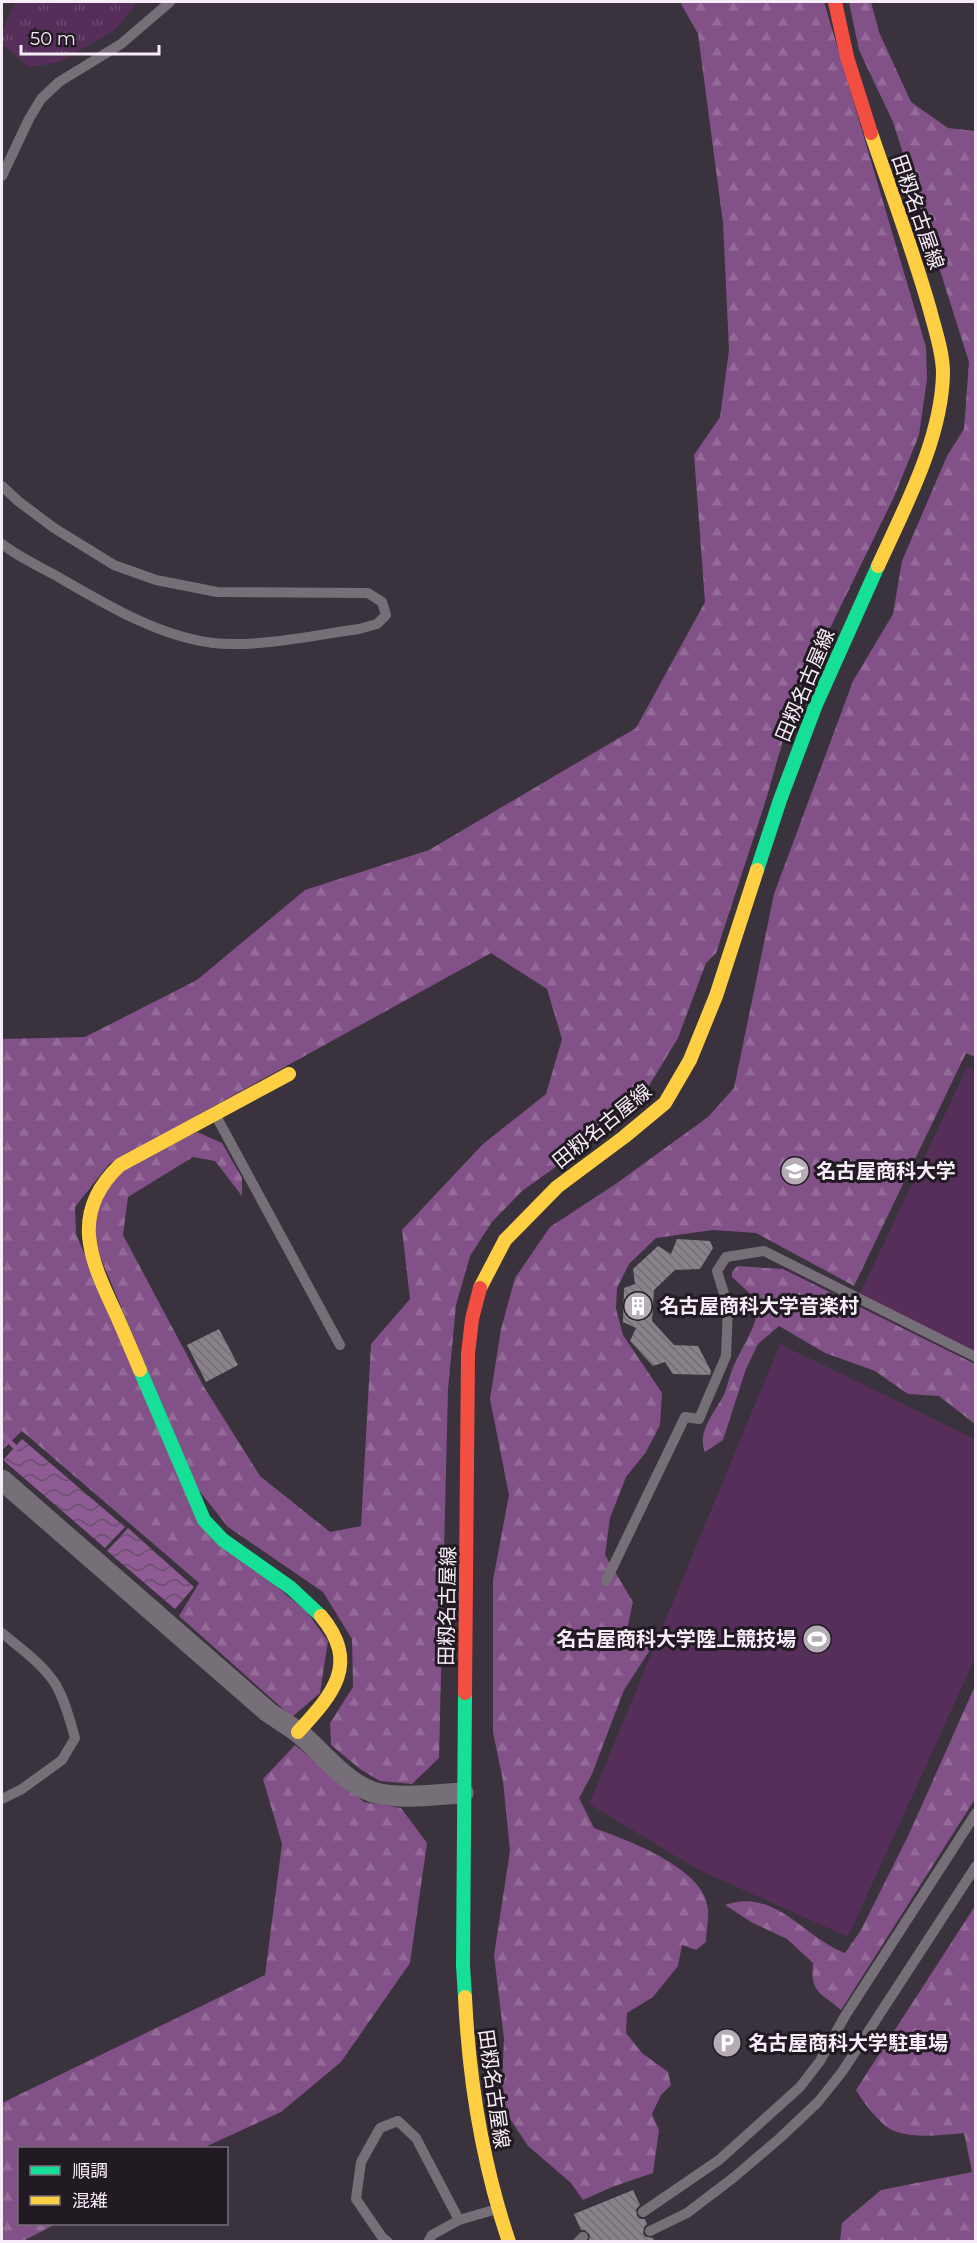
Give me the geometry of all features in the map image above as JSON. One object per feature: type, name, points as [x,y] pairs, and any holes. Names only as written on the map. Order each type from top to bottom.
[{"type":"main road","name":"田籾名古屋線","points":[[509,2241],[497,2209],[478,2136],[466,2049],[462,1966],[468,1354],[472,1319],[481,1285],[505,1240],[557,1187],[665,1103],[690,1060],[716,996],[780,800],[815,707],[914,486],[938,416],[943,371],[937,337],[921,279],[857,90],[835,2]]},
{"type":"main road","points":[[289,1074],[138,1153],[120,1165],[105,1178],[96,1195],[88,1219],[88,1241],[204,1520],[222,1539],[309,1600],[330,1624],[342,1654],[337,1682],[326,1703],[298,1732]]},
{"type":"street","points":[[2,1480],[268,1712],[298,1732],[348,1778],[369,1791],[381,1794],[463,1793]]},
{"type":"lane","points":[[2,176],[28,119],[41,99],[59,82],[122,44],[170,2]]},
{"type":"lane","points":[[2,486],[54,528],[94,553],[114,565],[156,580],[217,592],[368,593],[382,602],[386,615],[377,624],[359,629],[246,644],[214,643],[186,638],[144,623],[2,544]]},
{"type":"lane","points":[[214,1113],[340,1345]]},
{"type":"lane","points":[[606,1581],[685,1417],[699,1419],[726,1356],[728,1307],[717,1271],[726,1257],[764,1251],[975,1357]]},
{"type":"lane","points":[[2,1633],[39,1664],[56,1685],[67,1710],[75,1738],[62,1760],[22,1789],[2,1799]]},
{"type":"lane","points":[[643,2212],[719,2160],[800,2087],[820,2061],[845,2016],[975,1813]]},
{"type":"lane","points":[[650,2231],[687,2213],[773,2145],[818,2102],[853,2054],[975,1866]]},
{"type":"lane","points":[[388,2241],[382,2237],[356,2199],[361,2162],[380,2128],[398,2121],[416,2138],[459,2220]]},
{"type":"lane","points":[[428,2241],[432,2235],[459,2220],[497,2209]]},
{"type":"green space","points":[[15,2],[138,2],[115,30],[59,62],[29,67],[2,44],[2,32]]},
{"type":"green space","points":[[680,2],[824,2],[926,347],[927,379],[919,435],[894,497],[794,702],[765,803],[716,953],[706,963],[678,1038],[644,1094],[613,1126],[522,1191],[492,1222],[470,1256],[456,1305],[448,1389],[439,1758],[412,1784],[380,1781],[360,1769],[331,1745],[330,1723],[353,1687],[352,1639],[323,1592],[228,1527],[197,1488],[96,1247],[96,1205],[118,1172],[197,1132],[222,1143],[242,1178],[242,1196],[215,1161],[193,1157],[128,1197],[123,1235],[204,1387],[260,1476],[330,1532],[361,1526],[371,1344],[410,1299],[402,1230],[483,1144],[546,1094],[562,1039],[547,989],[491,953],[109,1164],[75,1207],[76,1234],[198,1521],[307,1612],[328,1641],[320,1693],[292,1717],[179,1616],[199,1583],[22,1431],[2,1450],[2,1039],[85,1037],[197,980],[305,890],[429,850],[636,728],[705,602],[694,455],[720,417],[729,350],[723,223],[698,34]]},
{"type":"green space","points":[[849,2],[871,2],[879,32],[911,102],[948,128],[975,131],[975,1057],[966,1053],[854,1286],[756,1233],[713,1230],[656,1238],[629,1264],[617,1288],[616,1309],[623,1335],[662,1393],[660,1425],[646,1452],[626,1477],[610,1518],[605,1555],[633,1602],[628,1625],[633,1643],[648,1627],[655,1630],[652,1647],[624,1690],[592,1774],[579,1798],[594,1828],[644,1848],[694,1881],[704,1894],[708,1917],[706,1942],[696,1950],[682,1945],[678,1966],[653,1997],[627,2013],[626,2033],[642,2053],[668,2072],[671,2085],[661,2095],[652,2114],[659,2130],[653,2173],[583,2200],[571,2183],[528,2146],[501,2105],[504,2039],[494,1955],[510,1851],[503,1781],[493,1732],[493,1580],[509,1495],[490,1399],[501,1329],[515,1278],[550,1227],[617,1183],[708,1117],[734,1088],[774,894],[853,681],[893,614],[902,561],[947,456],[964,429],[969,362],[893,122],[859,50]]},
{"type":"green space","points":[[967,1067],[975,1071],[975,1351],[859,1296]]},
{"type":"green space","points":[[737,1266],[783,1269],[975,1364],[975,1424],[939,1396],[908,1394],[875,1371],[825,1353],[779,1326],[758,1344],[746,1369],[723,1440],[705,1452],[703,1436],[705,1428],[725,1392],[732,1370],[753,1327],[758,1309],[758,1301],[732,1277],[732,1272]]},
{"type":"green space","name":"名古屋商科大学陸上競技場","points":[[780,1344],[975,1439],[975,1658],[848,1937],[697,1869],[589,1804]]},
{"type":"green space","points":[[975,1686],[975,1799],[841,2010],[818,1991],[813,1980],[813,1963],[787,1939],[751,1922],[725,1905],[743,1901],[774,1908],[830,1946],[845,1953],[861,1930],[909,1834]]},
{"type":"green space","points":[[295,1745],[364,1802],[401,1808],[427,1843],[410,1963],[341,2062],[281,2112],[205,2147],[18,2147],[18,2225],[54,2225],[23,2241],[2,2242],[2,2103],[265,1975],[282,1844],[263,1779]]},
{"type":"green space","points":[[975,1906],[975,2241],[840,2241],[842,2223],[881,2190],[972,2172],[964,2133],[920,2136],[894,2131],[878,2119],[856,2090]]},
{"type":"water","points":[[22,1439],[125,1527],[105,1548],[3,1460]]},
{"type":"water","points":[[128,1528],[194,1587],[175,1609],[107,1551]]},
{"type":"building","name":"名古屋商科大学音楽村","points":[[677,1239],[710,1241],[713,1248],[700,1269],[675,1270],[654,1290],[652,1321],[674,1345],[698,1346],[711,1371],[710,1375],[673,1374],[665,1362],[653,1366],[630,1341],[636,1328],[623,1322],[624,1288],[635,1284],[633,1269],[658,1246],[671,1254]]},
{"type":"building","points":[[219,1329],[238,1365],[206,1382],[187,1345]]},
{"type":"building","points":[[633,2190],[640,2205],[636,2209],[637,2216],[645,2219],[647,2224],[643,2234],[653,2238],[654,2241],[589,2241],[590,2235],[585,2230],[581,2230],[574,2214]]},
{"type":"waterway","points":[[2,1434],[16,1448]]},
{"type":"traffic: fast","points":[[757,870],[815,707],[878,566]]},
{"type":"traffic: fast","points":[[140,1370],[204,1520],[223,1540],[291,1588],[321,1616]]},
{"type":"traffic: fast","points":[[465,1693],[463,1966],[465,1997]]},
{"type":"traffic: slow","points":[[871,133],[923,288],[942,357],[943,373],[941,398],[929,447],[910,496],[878,566]]},
{"type":"traffic: slow","points":[[480,1288],[505,1240],[557,1187],[665,1103],[690,1060],[716,996],[757,870]]},
{"type":"traffic: slow","points":[[140,1370],[92,1255],[89,1219],[94,1201],[104,1183],[120,1165],[289,1074]]},
{"type":"traffic: slow","points":[[298,1732],[331,1692],[340,1664],[339,1649],[333,1633],[321,1616]]},
{"type":"traffic: slow","points":[[465,1997],[478,2121],[491,2182],[509,2242]]},
{"type":"traffic: jam","points":[[835,2],[847,57],[871,133]]},
{"type":"traffic: jam","points":[[465,1693],[468,1354],[472,1319],[480,1288]]},
{"type":"place","name":"名古屋商科大学","points":[[795,1171]]},
{"type":"place","name":"名古屋商科大学音楽村","points":[[638,1306]]},
{"type":"place","name":"名古屋商科大学陸上競技場","points":[[817,1639]]},
{"type":"place","name":"名古屋商科大学駐車場","points":[[727,2043]]}]
